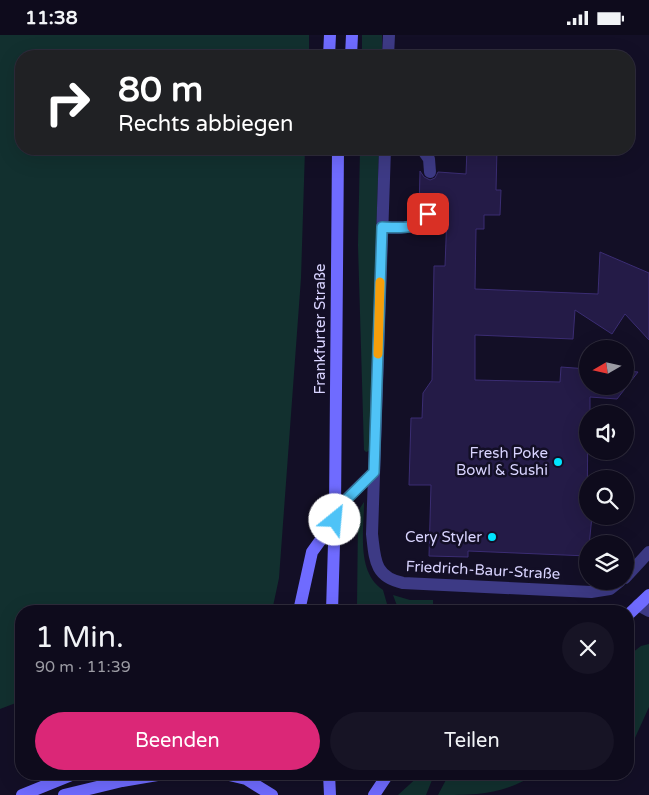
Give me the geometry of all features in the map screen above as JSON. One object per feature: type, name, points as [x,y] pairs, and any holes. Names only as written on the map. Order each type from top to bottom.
[{"type":"street","points":[[329,50],[330,35]]},
{"type":"street","points":[[351,50],[352,35]]},
{"type":"street","points":[[388,50],[389,35]]},
{"type":"street","name":"Frankfurter Straße","points":[[332,605],[335,515],[338,155]]},
{"type":"street","points":[[300,605],[312,552],[335,515],[374,472],[385,155]]},
{"type":"street","points":[[426,155],[429,159],[430,171]]},
{"type":"street","points":[[382,227],[413,227],[421,223],[428,214]]},
{"type":"street","name":"Friedrich-Baur-Straße","points":[[374,472],[372,534],[378,567],[385,577],[403,583],[590,592],[603,590]]},
{"type":"street","points":[[634,568],[649,552]]},
{"type":"street","points":[[333,590],[337,605]]},
{"type":"street","points":[[644,608],[649,595]]},
{"type":"street","points":[[22,795],[59,780]]},
{"type":"street","points":[[64,795],[128,780]]},
{"type":"street","points":[[248,780],[272,795]]},
{"type":"street","points":[[329,780],[330,795]]},
{"type":"street","points":[[374,795],[384,780]]},
{"type":"green space","points":[[0,35],[309,35],[309,50],[15,50],[15,155],[305,155],[301,278],[279,578],[273,605],[15,605],[15,703],[0,709]]},
{"type":"green space","points":[[362,35],[382,35],[382,50],[362,50]]},
{"type":"green space","points":[[360,155],[379,155],[369,451],[366,452],[364,450],[358,245]]},
{"type":"green space","points":[[364,502],[363,550],[365,562],[374,582],[383,590],[387,605],[357,605],[358,519],[360,508]]},
{"type":"green space","points":[[393,595],[410,600],[433,600],[433,605],[397,605]]},
{"type":"green space","points":[[649,644],[649,707],[634,740],[634,651],[641,646]]},
{"type":"green space","points":[[414,780],[432,780],[426,795],[398,795]]},
{"type":"green space","points":[[446,780],[526,780],[500,790],[478,794],[438,795]]},
{"type":"building","points":[[467,155],[497,155],[496,190],[501,190],[500,215],[484,215],[484,229],[476,229],[475,289],[598,294],[600,252],[649,273],[649,340],[625,314],[612,334],[575,310],[573,339],[475,335],[475,380],[560,382],[561,367],[579,368],[579,395],[620,395],[617,399],[590,397],[590,405],[579,405],[579,460],[588,460],[587,470],[579,470],[579,525],[591,525],[590,535],[579,535],[579,556],[468,551],[468,557],[429,556],[431,485],[409,485],[411,418],[422,418],[423,393],[432,380],[434,266],[445,266],[447,214],[437,214],[431,206],[426,206],[419,212],[420,171],[424,177],[430,180],[435,178],[438,172],[466,174]]},
{"type":"slow traffic","points":[[378,354],[380,282]]},
{"type":"place","name":"Fresh Poke Bowl & Sushi","points":[[558,462]]},
{"type":"place","name":"Cery Styler","points":[[492,537]]},
{"type":"route","points":[[335,520],[336,510],[374,472],[382,227],[413,227],[421,223],[428,214]]}]
